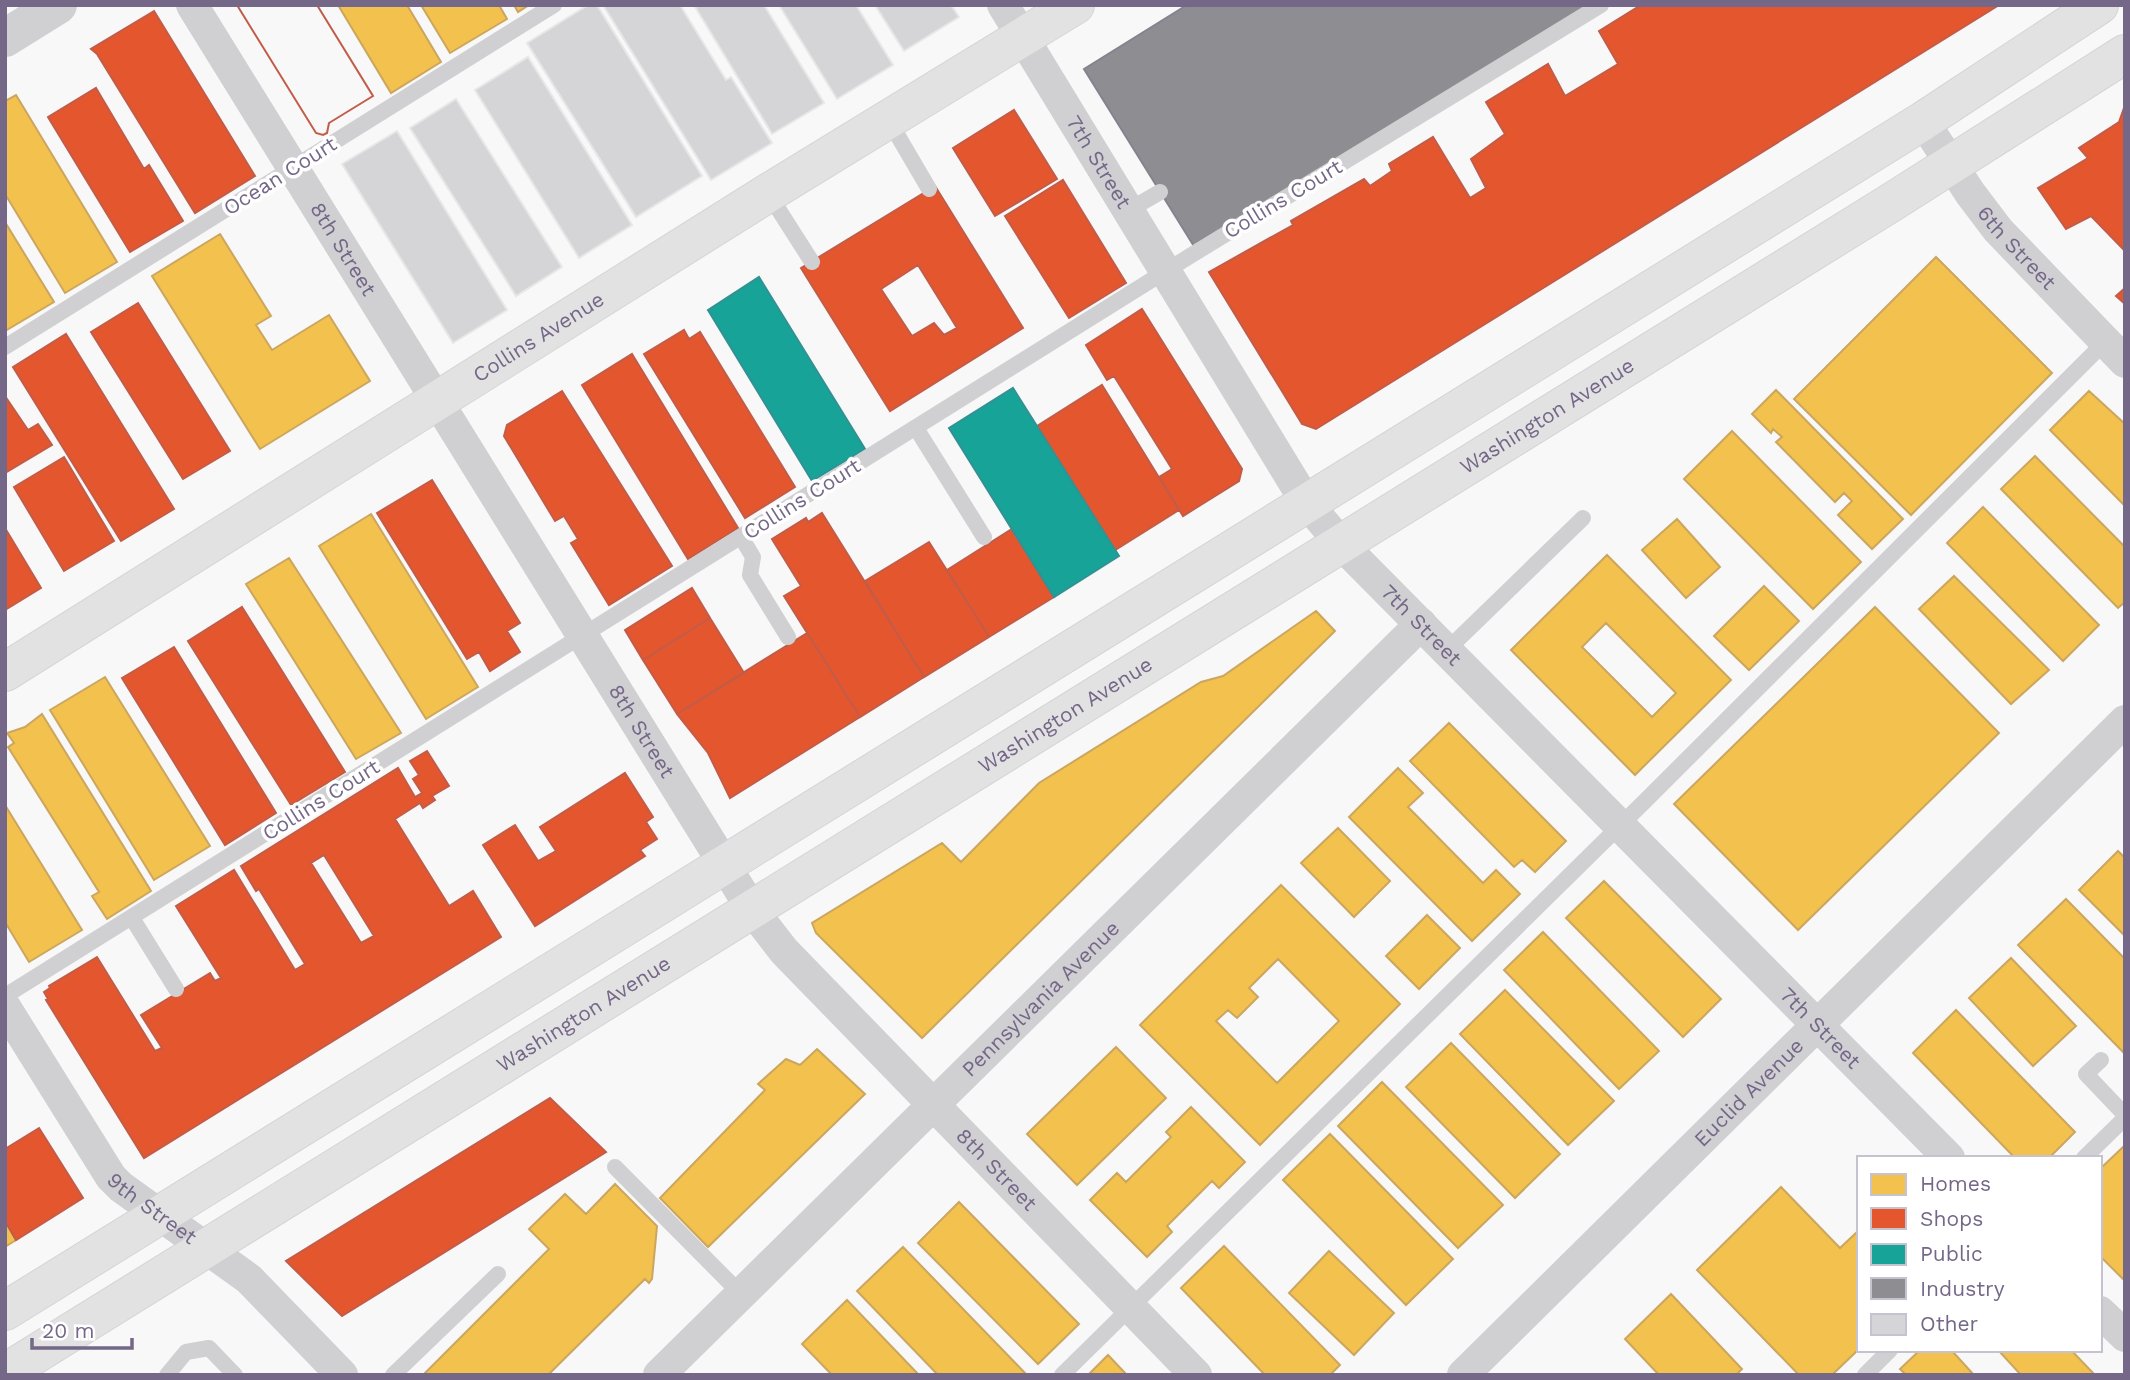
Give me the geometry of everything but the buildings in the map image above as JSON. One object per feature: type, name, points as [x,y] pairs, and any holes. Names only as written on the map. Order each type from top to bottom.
[{"type":"main road","name":"Collins Avenue","points":[[5,672],[888,119],[1013,21],[1075,5]]},
{"type":"main road","points":[[5,1311],[1923,121],[2081,10]]},
{"type":"main road","name":"Washington Avenue","points":[[5,1373],[1342,545],[1952,165],[2125,54]]},
{"type":"street","points":[[5,38],[58,5]]},
{"type":"street","name":"8th Street","points":[[192,5],[753,911],[784,951],[1196,1375]]},
{"type":"street","name":"7th Street","points":[[1013,21],[1306,502],[1342,545],[1947,1156]]},
{"type":"street","name":"6th Street","points":[[1923,121],[1998,230],[2115,352]]},
{"type":"street","name":"Pennsylvania Avenue","points":[[659,1375],[1421,624]]},
{"type":"street","name":"Euclid Avenue","points":[[1463,1375],[2125,721]]},
{"type":"street","name":"9th Street","points":[[5,1007],[111,1177],[248,1279],[342,1375]]},
{"type":"street","points":[[2102,1314],[2125,1336]]},
{"type":"lane","name":"Ocean Court","points":[[5,347],[554,5]]},
{"type":"lane","name":"Collins Court","points":[[5,996],[1166,272],[1601,5]]},
{"type":"lane","points":[[888,119],[929,189]]},
{"type":"lane","points":[[1129,210],[1160,192]]},
{"type":"lane","points":[[768,193],[812,262]]},
{"type":"lane","points":[[1062,1375],[1621,826],[2115,352]]},
{"type":"lane","points":[[916,428],[984,537]]},
{"type":"lane","points":[[1447,650],[1583,518]]},
{"type":"lane","points":[[741,537],[753,557],[750,575],[788,637]]},
{"type":"lane","points":[[132,918],[176,989]]},
{"type":"lane","points":[[2086,1156],[2125,1117],[2086,1074],[2101,1060]]},
{"type":"lane","points":[[615,1167],[741,1294]]},
{"type":"lane","points":[[393,1375],[498,1274]]},
{"type":"lane","points":[[167,1375],[186,1352],[209,1348],[235,1375]]},
{"type":"lane","points":[[1865,1375],[1888,1352]]}]
